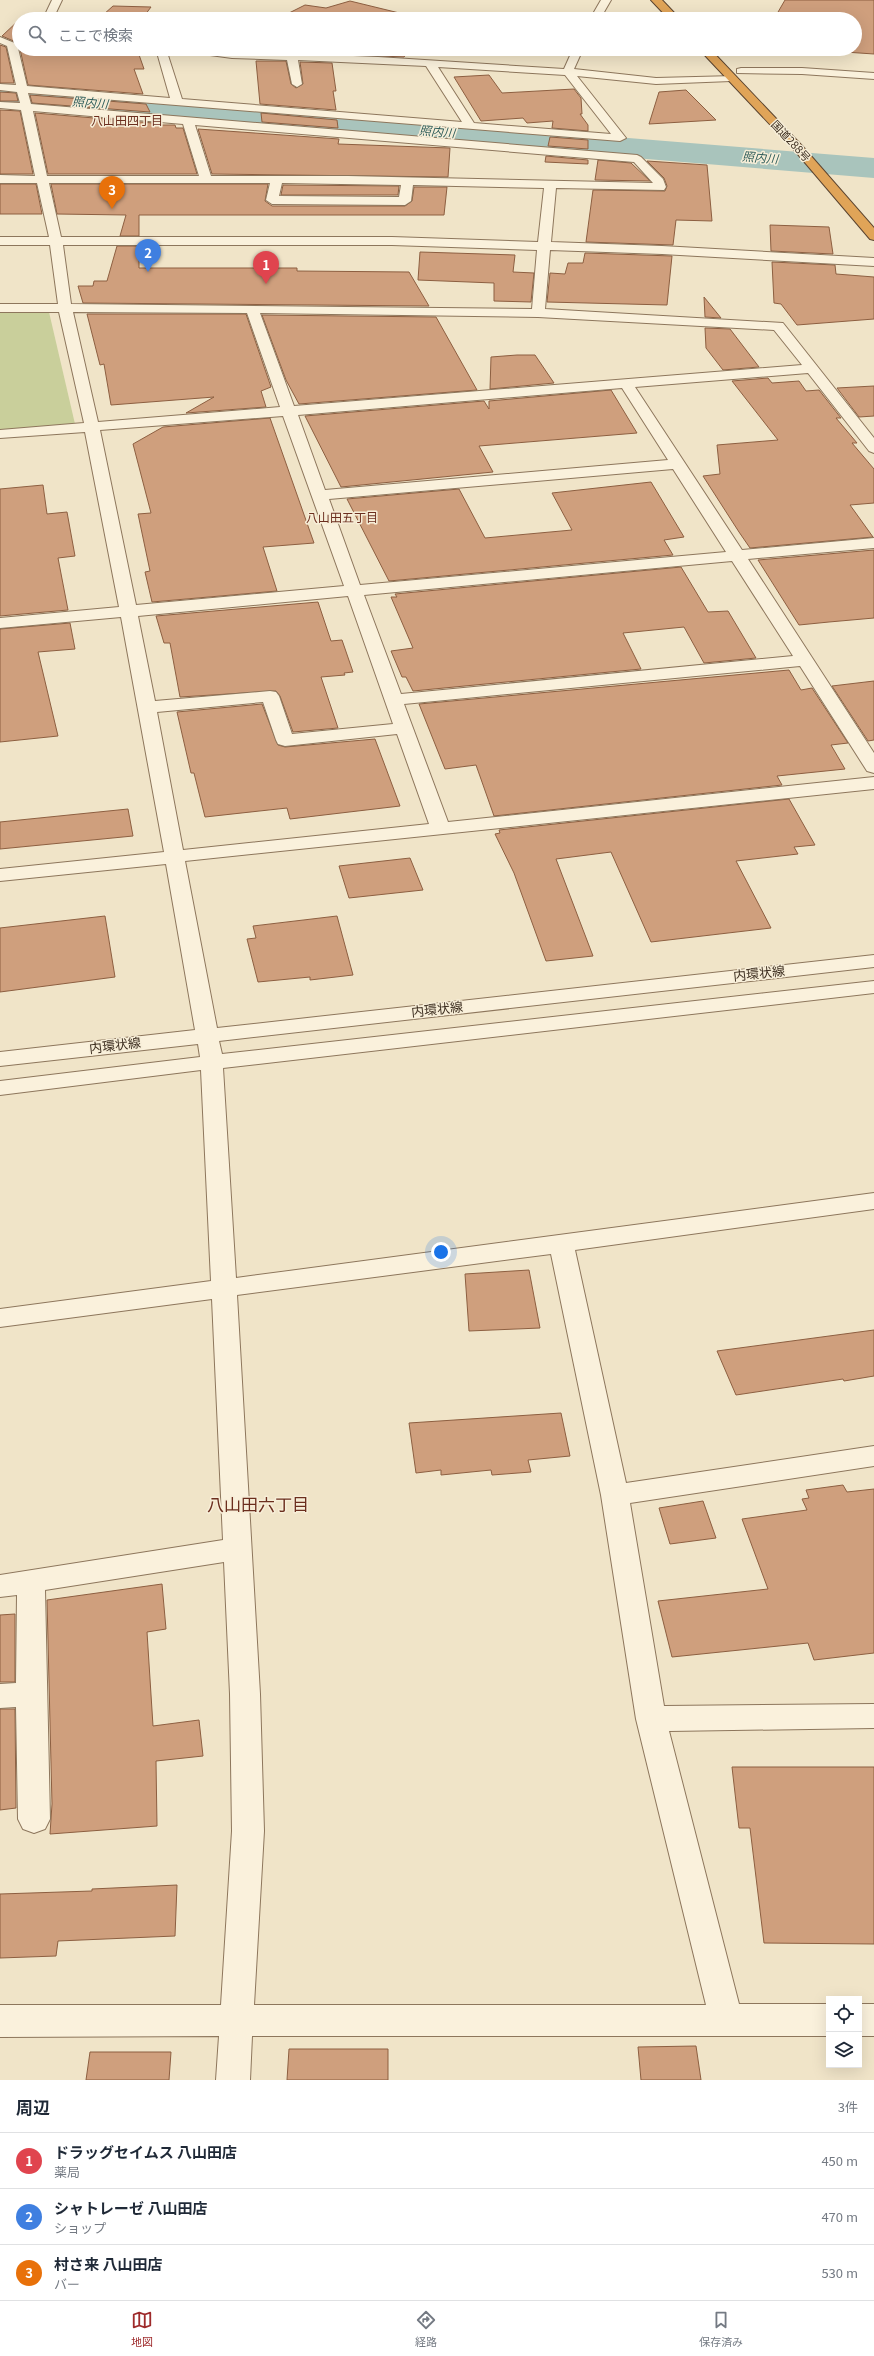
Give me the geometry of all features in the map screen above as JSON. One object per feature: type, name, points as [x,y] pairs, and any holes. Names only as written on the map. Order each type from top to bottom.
[{"type":"highway","points":[[656,0],[673,12]]},
{"type":"highway","points":[[670,0],[677,12]]},
{"type":"highway","name":"国道288号","points":[[711,56],[800,150],[874,236]]},
{"type":"highway","points":[[726,56],[752,83]]},
{"type":"street","points":[[51,12],[57,0]]},
{"type":"street","points":[[599,12],[606,0]]},
{"type":"street","points":[[13,56],[16,94],[42,180],[56,241],[65,308],[92,427],[127,612],[148,707],[212,1062],[245,1694],[248,1831],[233,2080]]},
{"type":"street","points":[[163,56],[177,101]]},
{"type":"street","points":[[262,56],[378,60],[431,65],[568,72],[656,81],[731,78]]},
{"type":"street","points":[[568,72],[575,56]]},
{"type":"street","points":[[292,57],[297,84]]},
{"type":"street","points":[[431,65],[471,126]]},
{"type":"street","points":[[741,71],[802,71],[874,76]]},
{"type":"street","points":[[0,104],[16,94],[177,101],[620,138],[568,72]]},
{"type":"street","points":[[0,179],[407,181],[660,187],[659,182],[637,159],[188,121],[16,94]]},
{"type":"street","points":[[188,121],[206,179]]},
{"type":"street","points":[[277,180],[272,200],[405,201],[407,181]]},
{"type":"street","points":[[538,313],[543,245],[550,184]]},
{"type":"street","points":[[0,241],[392,241],[543,245],[874,262]]},
{"type":"street","points":[[0,308],[252,309],[538,313],[778,326],[810,369],[874,448]]},
{"type":"street","points":[[252,309],[441,830]]},
{"type":"street","points":[[0,434],[810,369]]},
{"type":"street","points":[[626,384],[739,556],[874,767]]},
{"type":"street","points":[[320,495],[678,464]]},
{"type":"street","points":[[0,623],[874,543]]},
{"type":"street","points":[[394,700],[805,660]]},
{"type":"street","points":[[148,707],[270,696],[285,740],[404,728]]},
{"type":"street","points":[[0,875],[441,830],[874,783]]},
{"type":"street","name":"内環状線","points":[[0,1059],[206,1034],[872,964]]},
{"type":"street","points":[[0,1088],[212,1062],[874,987]]},
{"type":"street","points":[[0,1318],[874,1201]]},
{"type":"street","points":[[561,1244],[614,1495],[650,1719],[726,2020]]},
{"type":"street","points":[[614,1495],[874,1456]]},
{"type":"street","points":[[0,1586],[238,1549]]},
{"type":"street","points":[[31,1581],[31,1694],[34,1819]]},
{"type":"street","points":[[0,1696],[31,1694]]},
{"type":"street","points":[[650,1719],[874,1716]]},
{"type":"street","points":[[0,2021],[826,2020]]},
{"type":"street","points":[[862,2020],[874,2020]]},
{"type":"green space","points":[[0,312],[49,312],[75,424],[0,430]]},
{"type":"building","points":[[785,0],[874,0],[874,54],[862,53],[862,12],[778,12]]},
{"type":"building","points":[[350,1],[395,12],[291,12],[305,5],[326,8]]},
{"type":"building","points":[[113,6],[151,7],[147,12],[106,12]]},
{"type":"building","points":[[12,27],[12,40],[2,36]]},
{"type":"building","points":[[0,45],[6,47],[14,83],[0,83]]},
{"type":"building","points":[[22,56],[139,56],[144,69],[134,69],[143,94],[28,85]]},
{"type":"building","points":[[381,56],[405,56],[404,57]]},
{"type":"building","points":[[256,61],[286,61],[291,84],[296,88],[303,84],[300,62],[332,63],[336,91],[333,91],[336,110],[260,104]]},
{"type":"building","points":[[489,75],[502,93],[574,89],[581,98],[582,114],[580,114],[588,125],[588,131],[552,128],[553,121],[527,123],[523,118],[481,121],[454,77]]},
{"type":"building","points":[[686,90],[716,120],[649,124],[659,92]]},
{"type":"building","points":[[0,92],[16,93],[18,101],[0,101]]},
{"type":"building","points":[[30,95],[146,104],[150,112],[32,103]]},
{"type":"building","points":[[0,110],[20,111],[33,174],[0,174]]},
{"type":"building","points":[[35,113],[153,123],[154,125],[175,125],[176,128],[183,128],[197,174],[48,174]]},
{"type":"building","points":[[261,113],[337,120],[338,128],[262,122]]},
{"type":"building","points":[[198,129],[339,139],[338,144],[450,148],[448,177],[212,174]]},
{"type":"building","points":[[550,137],[588,140],[588,149],[548,146]]},
{"type":"building","points":[[546,156],[588,160],[588,164],[545,162]]},
{"type":"building","points":[[598,160],[631,163],[650,181],[595,180]]},
{"type":"building","points":[[647,161],[707,165],[712,221],[676,220],[673,245],[586,242],[593,190],[665,191],[667,186],[664,178]]},
{"type":"building","points":[[0,184],[36,184],[42,214],[0,214]]},
{"type":"building","points":[[51,184],[268,184],[265,201],[272,206],[405,206],[412,201],[414,187],[447,187],[444,215],[139,215],[139,236],[120,236],[126,215],[57,214]]},
{"type":"building","points":[[283,185],[399,186],[398,195],[281,195]]},
{"type":"building","points":[[770,225],[829,227],[833,254],[771,251]]},
{"type":"building","points":[[117,246],[139,246],[139,268],[297,268],[297,271],[409,272],[429,306],[83,303],[78,286],[93,286],[94,281],[107,281]]},
{"type":"building","points":[[420,252],[515,255],[513,272],[534,273],[531,302],[494,301],[494,283],[418,280]]},
{"type":"building","points":[[585,253],[672,256],[667,305],[547,302],[550,273],[565,274],[568,263],[583,263]]},
{"type":"building","points":[[772,262],[835,265],[836,274],[874,277],[874,319],[797,325],[781,304],[774,303]]},
{"type":"building","points":[[704,297],[721,318],[705,317]]},
{"type":"building","points":[[87,314],[246,314],[271,387],[261,391],[266,407],[186,413],[214,397],[111,405],[104,364],[100,365]]},
{"type":"building","points":[[262,315],[436,317],[477,390],[299,404],[286,380]]},
{"type":"building","points":[[705,328],[730,329],[759,367],[723,370],[706,348]]},
{"type":"building","points":[[535,355],[554,383],[490,389],[491,357]]},
{"type":"building","points":[[768,378],[772,383],[799,381],[806,391],[819,390],[841,418],[836,418],[857,443],[852,443],[874,469],[874,503],[850,505],[873,537],[750,548],[739,532],[703,476],[720,474],[717,445],[778,440],[732,381]]},
{"type":"building","points":[[874,386],[874,416],[859,417],[837,388]]},
{"type":"building","points":[[611,390],[637,433],[479,446],[493,472],[341,487],[305,416],[484,401],[489,409],[489,401]]},
{"type":"building","points":[[270,418],[314,543],[263,547],[277,591],[152,602],[145,572],[150,571],[138,514],[151,513],[133,444],[163,427]]},
{"type":"building","points":[[651,482],[684,537],[664,540],[673,555],[389,581],[347,499],[459,489],[485,538],[572,530],[552,493]]},
{"type":"building","points":[[43,485],[47,514],[67,512],[75,556],[58,558],[68,610],[0,616],[0,489]]},
{"type":"building","points":[[874,550],[874,618],[799,625],[758,560]]},
{"type":"building","points":[[681,567],[708,612],[728,611],[756,658],[704,663],[684,627],[623,633],[641,669],[413,691],[406,677],[402,677],[391,651],[413,648],[391,597],[397,597],[395,594]]},
{"type":"building","points":[[318,602],[331,641],[342,640],[353,672],[344,673],[345,675],[321,677],[338,728],[293,732],[280,696],[276,691],[180,697],[170,643],[164,643],[156,616]]},
{"type":"building","points":[[70,623],[75,649],[38,652],[58,736],[0,742],[0,629]]},
{"type":"building","points":[[789,670],[801,690],[812,688],[848,743],[831,745],[845,769],[777,776],[782,785],[494,816],[476,765],[445,769],[419,704]]},
{"type":"building","points":[[874,681],[874,740],[868,741],[832,686]]},
{"type":"building","points":[[262,704],[278,745],[285,747],[375,739],[400,806],[290,819],[287,808],[205,817],[194,773],[191,773],[177,712]]},
{"type":"building","points":[[789,799],[815,845],[794,847],[798,854],[736,861],[771,928],[651,942],[611,852],[556,859],[593,956],[546,961],[514,873],[495,834],[500,833],[499,830]]},
{"type":"building","points":[[128,809],[133,836],[0,849],[0,822]]},
{"type":"building","points":[[410,858],[423,890],[349,898],[339,866]]},
{"type":"building","points":[[105,916],[115,977],[0,992],[0,928]]},
{"type":"building","points":[[337,916],[353,975],[310,980],[310,977],[258,982],[247,939],[256,938],[253,926]]},
{"type":"building","points":[[529,1270],[540,1328],[469,1331],[465,1274]]},
{"type":"building","points":[[874,1330],[874,1376],[844,1381],[843,1379],[736,1395],[717,1351]]},
{"type":"building","points":[[561,1413],[570,1456],[528,1460],[531,1472],[492,1475],[491,1470],[441,1475],[441,1470],[416,1473],[409,1423]]},
{"type":"building","points":[[843,1485],[847,1492],[874,1489],[874,1653],[814,1660],[808,1643],[672,1657],[658,1601],[768,1589],[742,1519],[807,1510],[802,1499],[809,1498],[806,1490]]},
{"type":"building","points":[[703,1501],[716,1538],[670,1544],[659,1508]]},
{"type":"building","points":[[162,1584],[166,1629],[147,1632],[153,1726],[199,1720],[203,1756],[156,1761],[157,1826],[50,1834],[52,1804],[47,1600]]},
{"type":"building","points":[[15,1614],[15,1682],[0,1682],[0,1615]]},
{"type":"building","points":[[0,1709],[15,1709],[16,1808],[0,1810]]},
{"type":"building","points":[[732,1767],[874,1767],[874,1944],[764,1943],[750,1828],[739,1828]]},
{"type":"building","points":[[177,1885],[175,1936],[58,1941],[56,1956],[0,1958],[0,1894],[92,1891],[92,1889]]},
{"type":"building","points":[[696,2046],[701,2080],[641,2080],[638,2047]]},
{"type":"building","points":[[289,2049],[388,2049],[388,2080],[287,2080]]},
{"type":"building","points":[[90,2052],[171,2052],[169,2080],[86,2080]]},
{"type":"waterway","name":"照内川","points":[[0,96],[874,168]]},
{"type":"place","name":"村さ来 八山田店","points":[[112,209]]},
{"type":"place","name":"シャトレーゼ 八山田店","points":[[148,272]]},
{"type":"place","name":"ドラッグセイムス 八山田店","points":[[266,284]]},
{"type":"district","name":"八山田四丁目","points":[[127,121]]},
{"type":"district","name":"八山田五丁目","points":[[342,518]]},
{"type":"district","name":"八山田六丁目","points":[[258,1505]]}]
